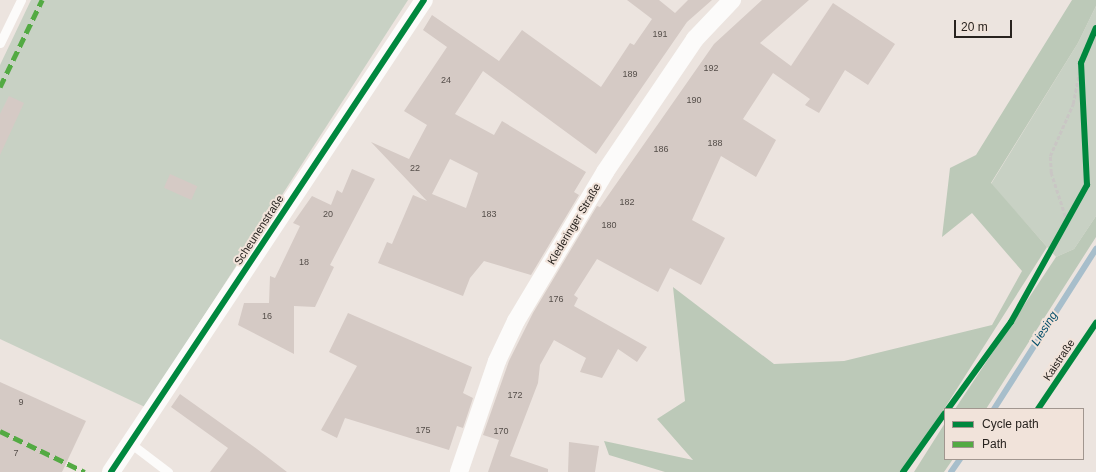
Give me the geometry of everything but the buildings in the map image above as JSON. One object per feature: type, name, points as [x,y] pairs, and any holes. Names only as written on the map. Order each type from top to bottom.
[{"type":"street","name":"Scheunenstraße","points":[[111,472],[424,0]]},
{"type":"street","name":"Klederinger Straße","points":[[459,472],[497,361],[516,321],[609,165],[695,39],[732,0]]},
{"type":"lane","points":[[0,43],[21,0]]},
{"type":"lane","points":[[130,443],[168,472]]},
{"type":"path","points":[[1067,222],[1051,173],[1050,156],[1073,104],[1081,63],[1084,56]]},
{"type":"path","points":[[1081,63],[1083,101]]},
{"type":"path","points":[[1063,228],[1074,210]]},
{"type":"shaded area","points":[[31,0],[408,0],[145,407],[0,339],[0,65]]},
{"type":"shaded area","points":[[1096,6],[1096,216],[1074,249],[1056,257],[991,184],[1078,43]]},
{"type":"green space","points":[[1072,0],[1096,0],[1096,6],[1078,43],[991,183],[1047,247],[904,472],[665,472],[609,455],[604,441],[693,460],[657,419],[685,401],[673,287],[774,364],[844,361],[992,325],[1022,271],[972,213],[942,237],[950,168],[976,155]]},
{"type":"green space","points":[[1096,216],[1096,237],[987,408],[956,408],[1056,257],[1074,249]]},
{"type":"green space","points":[[944,425],[944,460],[952,460],[944,472],[914,472]]},
{"type":"waterway","name":"Liesing","points":[[995,408],[1096,249]]},
{"type":"waterway","name":"Liesing","points":[[951,472],[959,460]]},
{"type":"marked path","points":[[0,87],[42,0]]},
{"type":"marked path","points":[[0,431],[85,472]]},
{"type":"cycle path","points":[[111,472],[424,0]]},
{"type":"cycle path","points":[[949,408],[1011,322],[1087,185],[1081,63],[1096,28]]},
{"type":"cycle path","name":"Kaistraße","points":[[1039,408],[1096,323]]},
{"type":"cycle path","points":[[903,472],[944,414]]}]
